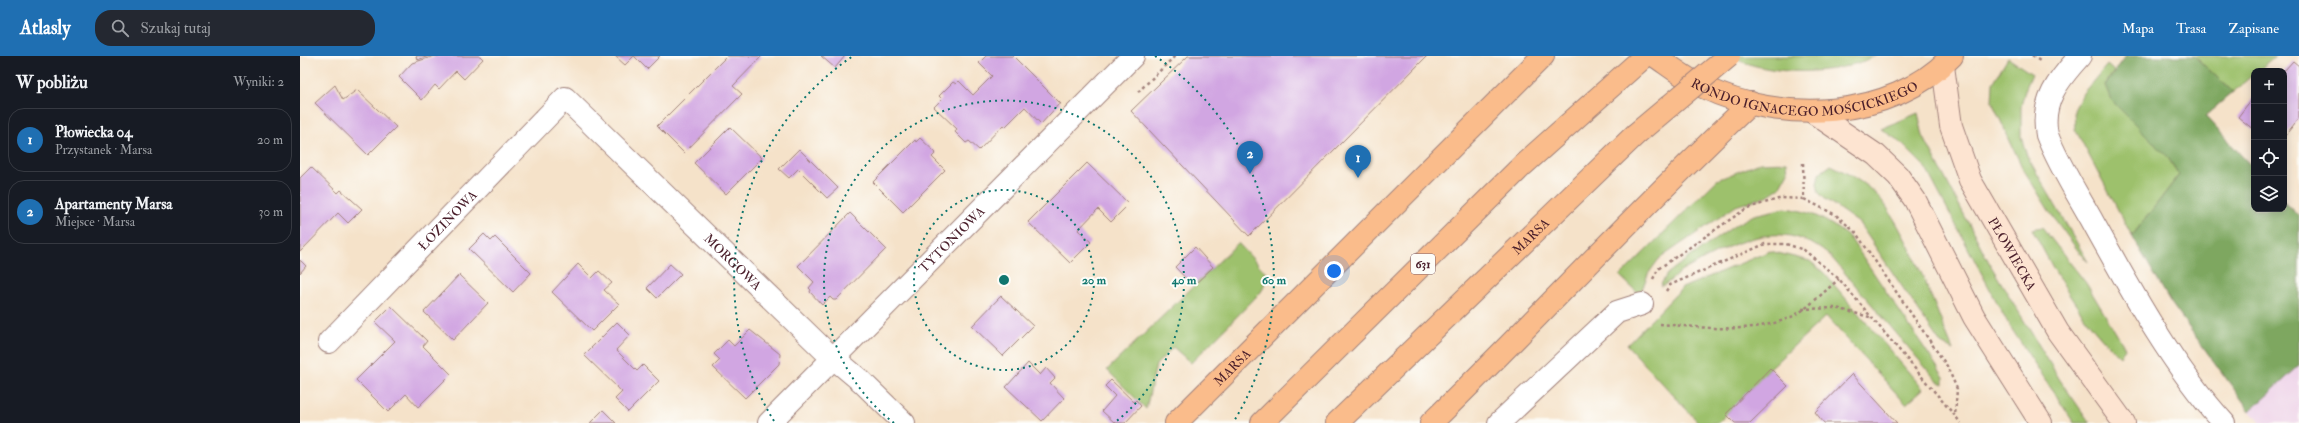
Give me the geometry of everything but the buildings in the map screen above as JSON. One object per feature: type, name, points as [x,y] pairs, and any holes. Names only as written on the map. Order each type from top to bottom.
[{"type":"main road","name":"MARSA","points":[[1176,423],[1543,56]]},
{"type":"main road","name":"631","points":[[1262,423],[1522,165],[1645,56]]},
{"type":"main road","name":"RONDO IGNACEGO MOŚCICKIEGO","points":[[1655,56],[1681,75],[1704,88],[1751,103],[1814,112],[1854,107],[1882,100],[1908,89],[1948,61]]},
{"type":"main road","name":"MARSA","points":[[1337,423],[1636,134],[1729,56]]},
{"type":"main road","name":"PŁOWIECKA","points":[[1948,61],[1951,126],[1970,180],[2058,332],[2124,423]]},
{"type":"main road","points":[[1431,423],[1496,360],[1636,215],[1751,103]]},
{"type":"main road","points":[[1814,112],[1876,156],[1898,176],[1915,200],[1974,317],[2041,423]]},
{"type":"street","name":"TYTONIOWA","points":[[770,423],[1133,56]]},
{"type":"street","points":[[2080,56],[2052,90],[2047,108],[2045,124],[2047,136],[2118,266],[2154,326],[2190,380],[2224,423]]},
{"type":"street","name":"MORGOWA","points":[[564,98],[833,359],[861,382],[904,423]]},
{"type":"street","name":"ŁOZINOWA","points":[[329,342],[564,98]]},
{"type":"street","points":[[1500,423],[1617,312],[1652,300]]},
{"type":"path","points":[[1133,97],[1175,56]]},
{"type":"path","points":[[1803,163],[1804,199]]},
{"type":"path","points":[[1652,300],[1658,270],[1747,208],[1782,198],[1804,199],[1836,215],[1856,233],[1947,366],[1957,389],[1956,417]]},
{"type":"path","points":[[1652,300],[1670,285],[1765,244],[1786,244],[1804,250],[1839,279],[1874,318],[1961,423]]},
{"type":"path","points":[[1654,324],[1751,327],[1792,317],[1839,279]]},
{"type":"path","points":[[1801,310],[1836,308],[1874,318]]},
{"type":"shaded area","points":[[2299,366],[2299,423],[2260,423],[2250,411]]},
{"type":"green space","points":[[1729,56],[1875,56],[1859,63],[1841,67],[1822,70],[1782,71],[1745,63]]},
{"type":"green space","points":[[2126,56],[2194,56],[2233,92],[2205,116],[2251,166],[2251,212],[2287,212],[2287,204],[2299,217],[2299,366],[2250,411],[2171,303],[2132,236],[2179,175],[2167,156],[2111,100],[2105,85]]},
{"type":"green space","points":[[2194,56],[2276,56],[2262,68],[2251,68],[2251,77],[2233,92]]},
{"type":"green space","points":[[2008,58],[2032,74],[2025,90],[2021,107],[2021,137],[2027,156],[2088,262],[2051,214],[2022,167],[1992,102],[1993,83]]},
{"type":"green space","points":[[2107,65],[2114,71],[2105,85],[2167,156],[2179,175],[2132,236],[2075,129],[2074,110],[2083,93]]},
{"type":"green space","points":[[1918,113],[1923,136],[1991,266],[2060,380],[2090,423],[2074,423],[2009,325],[1925,167],[1899,141],[1881,129]]},
{"type":"green space","points":[[1787,162],[1788,172],[1779,188],[1767,196],[1736,206],[1659,259],[1648,274],[1640,295],[1620,276],[1717,180],[1760,163]]},
{"type":"green space","points":[[1831,165],[1854,177],[1868,187],[1886,206],[1915,258],[1953,350],[1941,344],[1859,223],[1819,193],[1817,183],[1819,174]]},
{"type":"green space","points":[[1785,208],[1812,214],[1835,227],[1850,238],[1944,377],[1944,384],[1937,381],[1832,258],[1813,244],[1794,237],[1776,235],[1757,237],[1738,243],[1682,271],[1663,286],[1660,286],[1667,274],[1737,224],[1754,215]]},
{"type":"green space","points":[[2042,227],[2086,283],[2125,348],[2120,357],[2093,328],[2061,281],[2032,229]]},
{"type":"green space","points":[[1238,243],[1269,276],[1261,292],[1191,363],[1173,347],[1156,365],[1146,409],[1107,370]]},
{"type":"green space","points":[[1770,251],[1810,261],[1824,273],[1923,389],[1906,404],[1826,316],[1770,368],[1718,423],[1699,423],[1627,345],[1682,288]]},
{"type":"place","name":"Apartamenty Marsa","points":[[1250,174]]},
{"type":"place","name":"Płowiecka 04","points":[[1358,178]]}]
